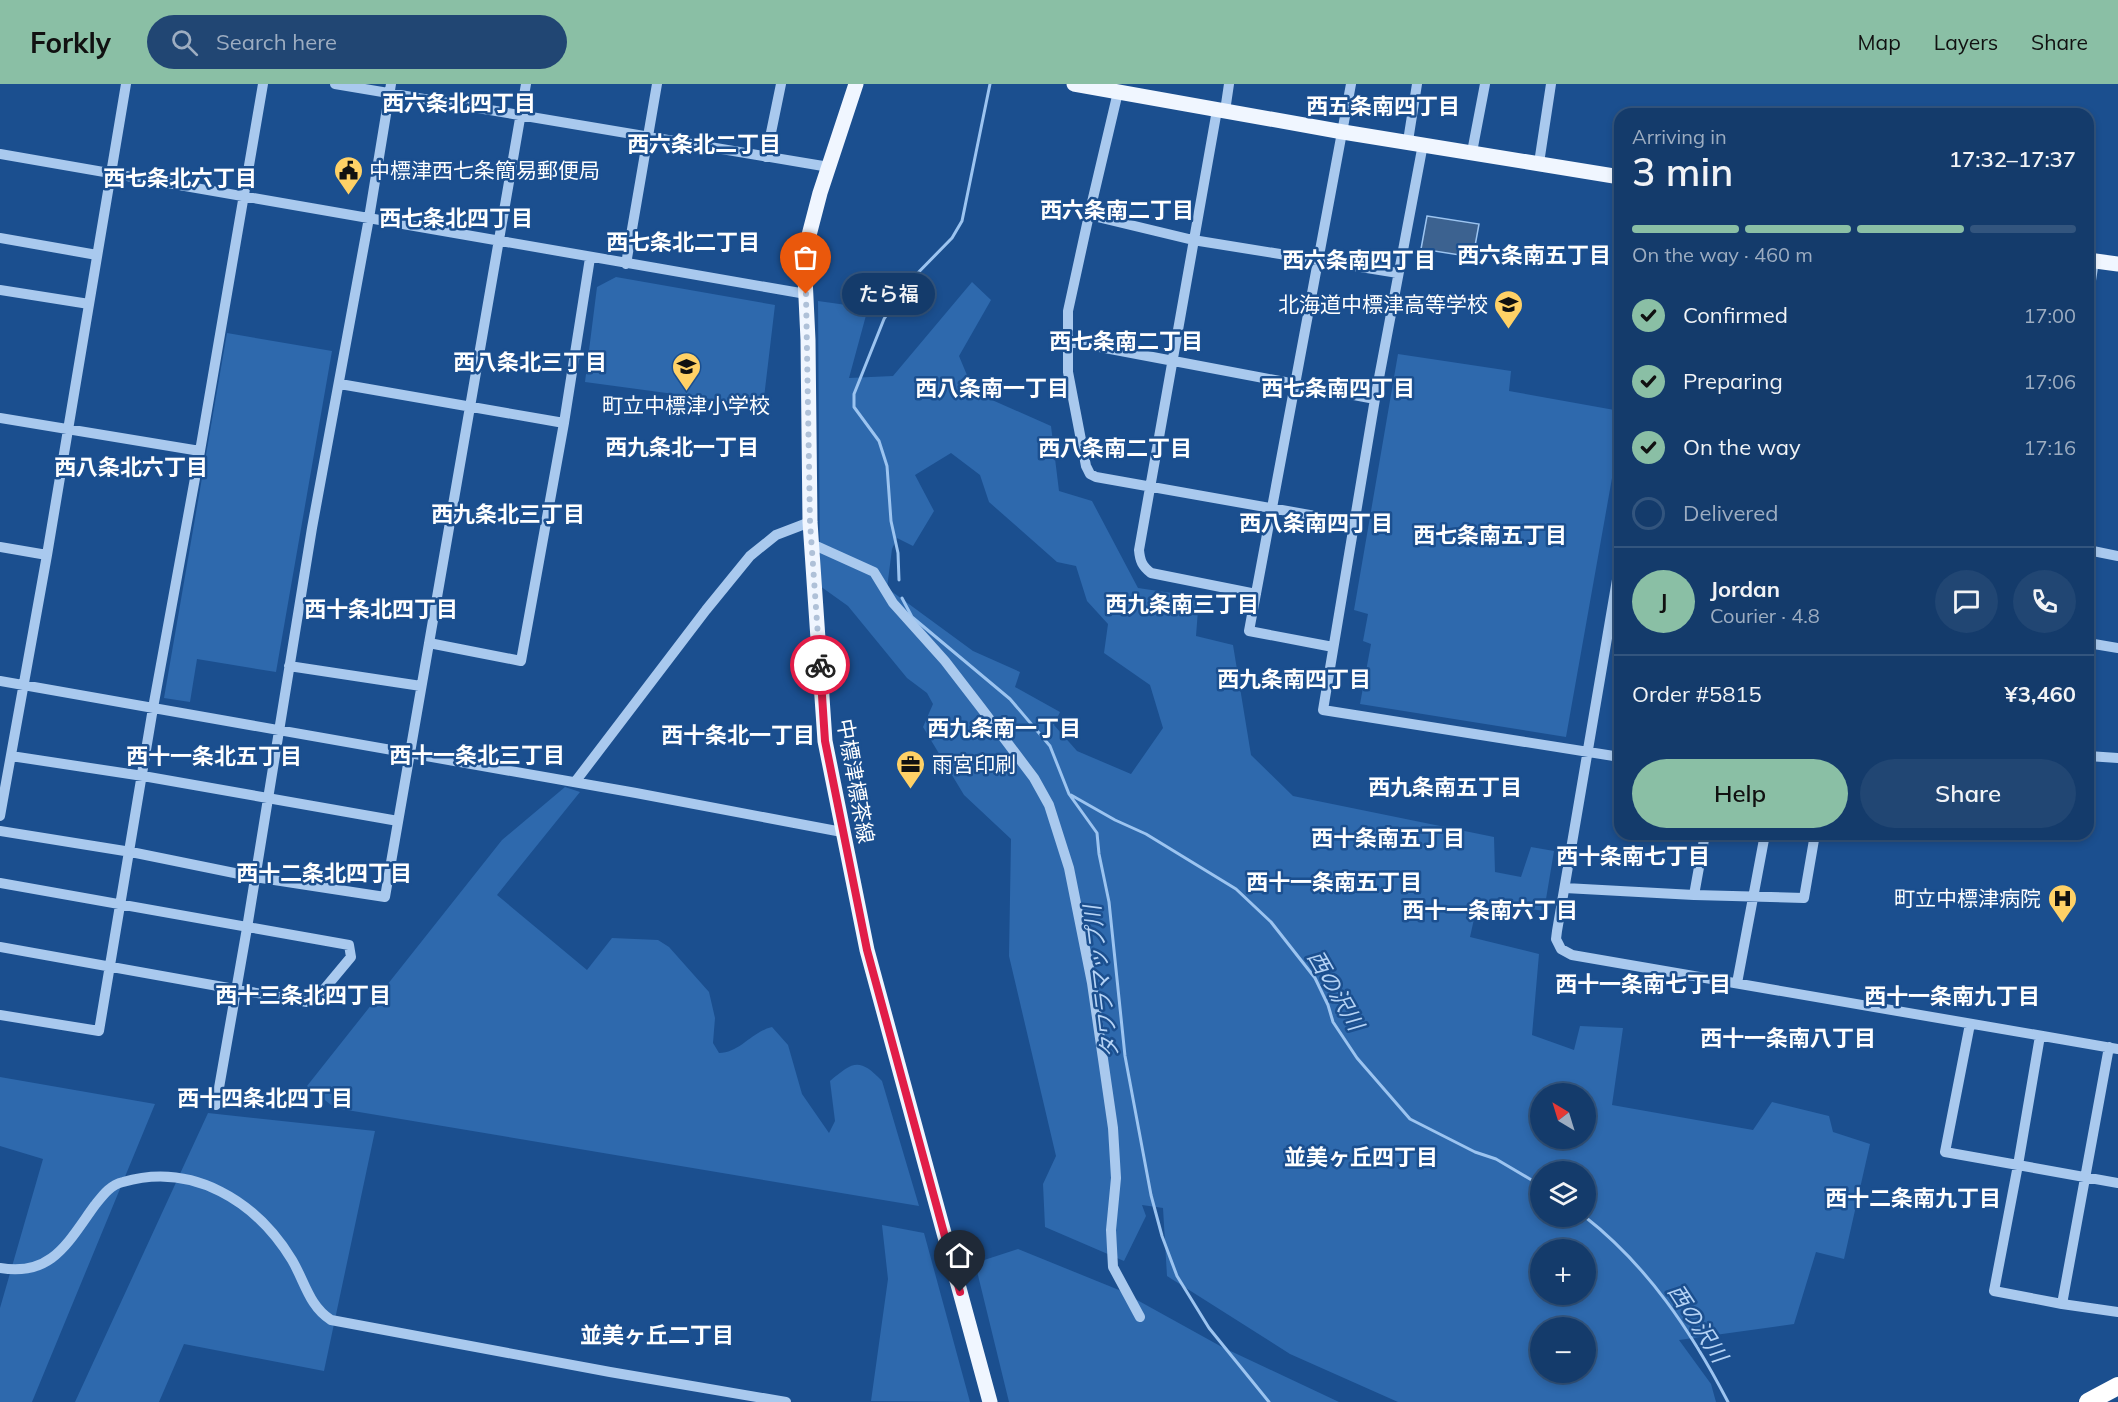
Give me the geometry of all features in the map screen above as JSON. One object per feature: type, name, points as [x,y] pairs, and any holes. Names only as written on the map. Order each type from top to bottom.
[{"type":"highway","points":[[2088,1402],[2118,1386]]},
{"type":"main road","name":"中標津標茶線","points":[[856,84],[808,239],[805,277],[810,522],[825,741],[867,950],[990,1402]]},
{"type":"main road","points":[[1074,84],[1122,90],[1343,132],[1614,176]]},
{"type":"main road","points":[[2094,260],[2118,264]]},
{"type":"street","points":[[0,816],[47,555],[66,430],[126,84]]},
{"type":"street","points":[[0,1015],[99,1030],[263,84]]},
{"type":"street","points":[[335,84],[390,89],[520,116],[829,167]]},
{"type":"street","points":[[0,831],[131,852],[254,877],[385,897],[526,84]]},
{"type":"street","points":[[626,264],[657,84]]},
{"type":"street","points":[[766,157],[781,84]]},
{"type":"street","points":[[1229,84],[1221,110],[1194,240],[1139,550],[1140,561],[1151,573],[1256,594]]},
{"type":"street","points":[[1333,646],[1249,631],[1351,84]]},
{"type":"street","points":[[1417,84],[1416,143],[1398,273],[1323,710],[1614,756]]},
{"type":"street","points":[[1472,152],[1485,84]]},
{"type":"street","points":[[1539,163],[1551,84]]},
{"type":"street","points":[[216,1105],[312,528],[340,384],[390,89]]},
{"type":"street","points":[[1122,90],[1089,215],[1068,312],[1068,372],[1086,466],[1090,474],[1149,487],[1355,523]]},
{"type":"street","points":[[0,154],[242,198],[806,294]]},
{"type":"street","points":[[1089,215],[1194,240],[1398,273]]},
{"type":"street","points":[[0,238],[97,255]]},
{"type":"street","points":[[429,643],[521,661],[564,423],[590,258]]},
{"type":"street","points":[[0,290],[88,304]]},
{"type":"street","points":[[1068,341],[1375,399]]},
{"type":"street","points":[[340,384],[564,423]]},
{"type":"street","points":[[0,418],[200,451]]},
{"type":"street","points":[[575,782],[750,556],[776,535],[810,522]]},
{"type":"street","points":[[812,544],[874,572],[893,603],[945,661],[1034,778],[1049,805],[1069,868],[1090,971],[1113,1128],[1116,1178],[1111,1230],[1113,1267],[1140,1317]]},
{"type":"street","points":[[0,547],[47,555]]},
{"type":"street","points":[[2094,551],[2118,556]]},
{"type":"street","points":[[1614,597],[1556,939],[1561,949],[1565,952],[1737,983],[2113,1048],[2085,1177],[2062,1304]]},
{"type":"street","points":[[2094,644],[2118,648]]},
{"type":"street","points":[[290,666],[421,687]]},
{"type":"street","points":[[0,681],[575,782],[842,832]]},
{"type":"street","points":[[11,756],[143,776],[398,821]]},
{"type":"street","points":[[2094,756],[2118,758]]},
{"type":"street","points":[[1694,895],[1704,840]]},
{"type":"street","points":[[1737,983],[1764,840]]},
{"type":"street","points":[[1565,888],[1804,898],[1814,840]]},
{"type":"street","points":[[0,883],[349,945],[351,957],[316,999],[307,1002],[0,947]]},
{"type":"street","points":[[1970,1024],[1945,1152],[2118,1183]]},
{"type":"street","points":[[2040,1036],[1994,1291],[2118,1312]]},
{"type":"street","points":[[0,1268],[26,1270],[49,1261],[66,1245],[104,1194],[116,1185],[148,1178],[180,1178],[195,1181],[220,1192],[260,1218],[292,1261],[315,1307],[325,1317],[337,1323],[786,1402]]},
{"type":"shaded area","points":[[1427,216],[1479,224],[1473,257],[1421,249]]},
{"type":"shaded area","points":[[616,277],[775,305],[763,406],[585,382],[597,287]]},
{"type":"shaded area","points":[[972,282],[991,300],[959,356],[974,392],[1051,426],[1059,491],[1092,501],[1138,588],[1199,597],[1196,636],[1233,645],[1251,755],[1293,796],[1494,837],[1495,872],[1521,877],[1531,847],[1554,851],[1544,911],[1478,901],[1470,937],[1539,954],[1532,1035],[1574,1050],[1580,1026],[1623,1028],[1612,1105],[1753,1130],[1772,1102],[1829,1116],[1833,1132],[1870,1144],[1844,1259],[1816,1252],[1794,1324],[1679,1340],[1711,1384],[1716,1402],[1398,1402],[1290,1354],[1167,1276],[1163,1208],[1142,1205],[1146,1216],[1124,1261],[1045,1227],[1043,1184],[1056,1156],[1009,956],[1011,839],[964,795],[923,727],[933,704],[927,693],[907,678],[848,606],[820,586],[818,301],[868,308],[849,378],[893,376]],"holes":[[[951,453],[980,475],[989,502],[1057,562],[1076,566],[1087,601],[1108,624],[1104,653],[1150,685],[1163,728],[1131,774],[1077,751],[1054,725],[1060,712],[1015,687],[1020,672],[973,651],[887,588],[892,549],[897,538],[913,546],[934,511],[915,475]]]},
{"type":"shaded area","points":[[227,333],[332,351],[276,672],[197,659],[190,702],[164,698]]},
{"type":"shaded area","points":[[1398,354],[1511,371],[1509,391],[1614,410],[1614,467],[1566,737],[1360,704],[1371,644],[1363,641],[1368,614],[1354,610]]},
{"type":"shaded area","points":[[565,787],[580,792],[497,895],[587,970],[612,938],[658,940],[669,947],[709,992],[715,1018],[713,1043],[719,1053],[733,1050],[758,1033],[772,1027],[788,1045],[802,1094],[829,1133],[835,1121],[830,1081],[850,1066],[862,1065],[874,1073],[882,1081],[919,1206],[335,1108],[307,1086],[502,840]]},
{"type":"shaded area","points":[[0,1077],[155,1104],[32,1402],[0,1402],[0,1308],[43,1159],[0,1146]]},
{"type":"shaded area","points":[[208,1113],[375,1131],[324,1371],[184,1344],[159,1402],[75,1402]]},
{"type":"shaded area","points":[[882,1225],[924,1233],[970,1402],[871,1401],[888,1279]]},
{"type":"shaded area","points":[[1018,1249],[1119,1290],[1222,1347],[1339,1402],[1009,1402],[975,1263]]},
{"type":"waterway","name":"タワラマップ川","points":[[899,580],[898,553],[891,521],[887,466],[879,441],[854,407],[854,394],[884,319],[907,284],[952,238],[962,221],[990,84]]},
{"type":"waterway","name":"タワラマップ川","points":[[902,598],[912,617],[1010,699],[1050,746],[1069,794],[1097,833],[1109,902],[1125,1056],[1151,1195],[1162,1236],[1177,1276],[1209,1328],[1269,1402]]},
{"type":"waterway","name":"西の沢川","points":[[1071,795],[1115,820],[1146,834],[1236,889],[1271,922],[1315,978],[1328,1005],[1333,1022],[1357,1058],[1410,1119],[1475,1152],[1496,1159],[1530,1179]]},
{"type":"waterway","name":"西の沢川","points":[[1596,1226],[1628,1256],[1666,1301],[1699,1350],[1728,1402]]},
{"type":"way so far","points":[[806,294],[810,522],[820,665]]},
{"type":"place","name":"中標津西七条簡易郵便局","points":[[348,196]]},
{"type":"place","name":"たら福","points":[[806,294]]},
{"type":"place","name":"北海道中標津高等学校","points":[[1509,330]]},
{"type":"place","name":"町立中標津小学校","points":[[686,392]]},
{"type":"place","name":"雨宮印刷","points":[[911,790]]},
{"type":"place","name":"町立中標津病院","points":[[2062,924]]},
{"type":"district","name":"西六条北四丁目","points":[[459,103]]},
{"type":"district","name":"西五条南四丁目","points":[[1383,106]]},
{"type":"district","name":"西六条北二丁目","points":[[704,144]]},
{"type":"district","name":"西七条北六丁目","points":[[180,178]]},
{"type":"district","name":"西六条南二丁目","points":[[1117,210]]},
{"type":"district","name":"西七条北四丁目","points":[[456,218]]},
{"type":"district","name":"西七条北二丁目","points":[[683,242]]},
{"type":"district","name":"西六条南五丁目","points":[[1534,255]]},
{"type":"district","name":"西六条南四丁目","points":[[1359,260]]},
{"type":"district","name":"西七条南二丁目","points":[[1126,341]]},
{"type":"district","name":"西八条北三丁目","points":[[530,362]]},
{"type":"district","name":"西八条南一丁目","points":[[992,388]]},
{"type":"district","name":"西七条南四丁目","points":[[1338,388]]},
{"type":"district","name":"西九条北一丁目","points":[[682,447]]},
{"type":"district","name":"西八条南二丁目","points":[[1115,448]]},
{"type":"district","name":"西八条北六丁目","points":[[131,467]]},
{"type":"district","name":"西九条北三丁目","points":[[508,514]]},
{"type":"district","name":"西八条南四丁目","points":[[1316,523]]},
{"type":"district","name":"西七条南五丁目","points":[[1490,535]]},
{"type":"district","name":"西九条南三丁目","points":[[1182,604]]},
{"type":"district","name":"西十条北四丁目","points":[[381,609]]},
{"type":"district","name":"西九条南四丁目","points":[[1294,679]]},
{"type":"district","name":"西九条南一丁目","points":[[1004,728]]},
{"type":"district","name":"西十条北一丁目","points":[[738,735]]},
{"type":"district","name":"西十一条北三丁目","points":[[477,755]]},
{"type":"district","name":"西十一条北五丁目","points":[[214,756]]},
{"type":"district","name":"西九条南五丁目","points":[[1445,787]]},
{"type":"district","name":"西十条南五丁目","points":[[1388,838]]},
{"type":"district","name":"西十条南七丁目","points":[[1633,856]]},
{"type":"district","name":"西十二条北四丁目","points":[[324,873]]},
{"type":"district","name":"西十一条南五丁目","points":[[1334,882]]},
{"type":"district","name":"西十一条南六丁目","points":[[1490,910]]},
{"type":"district","name":"西十一条南七丁目","points":[[1643,984]]},
{"type":"district","name":"西十三条北四丁目","points":[[303,995]]},
{"type":"district","name":"西十一条南九丁目","points":[[1952,996]]},
{"type":"district","name":"西十一条南八丁目","points":[[1788,1038]]},
{"type":"district","name":"西十四条北四丁目","points":[[265,1098]]},
{"type":"district","name":"並美ヶ丘四丁目","points":[[1361,1157]]},
{"type":"district","name":"西十二条南九丁目","points":[[1913,1198]]},
{"type":"district","name":"並美ヶ丘二丁目","points":[[657,1335]]},
{"type":"route","points":[[820,665],[825,741],[867,950],[960,1292]]}]
